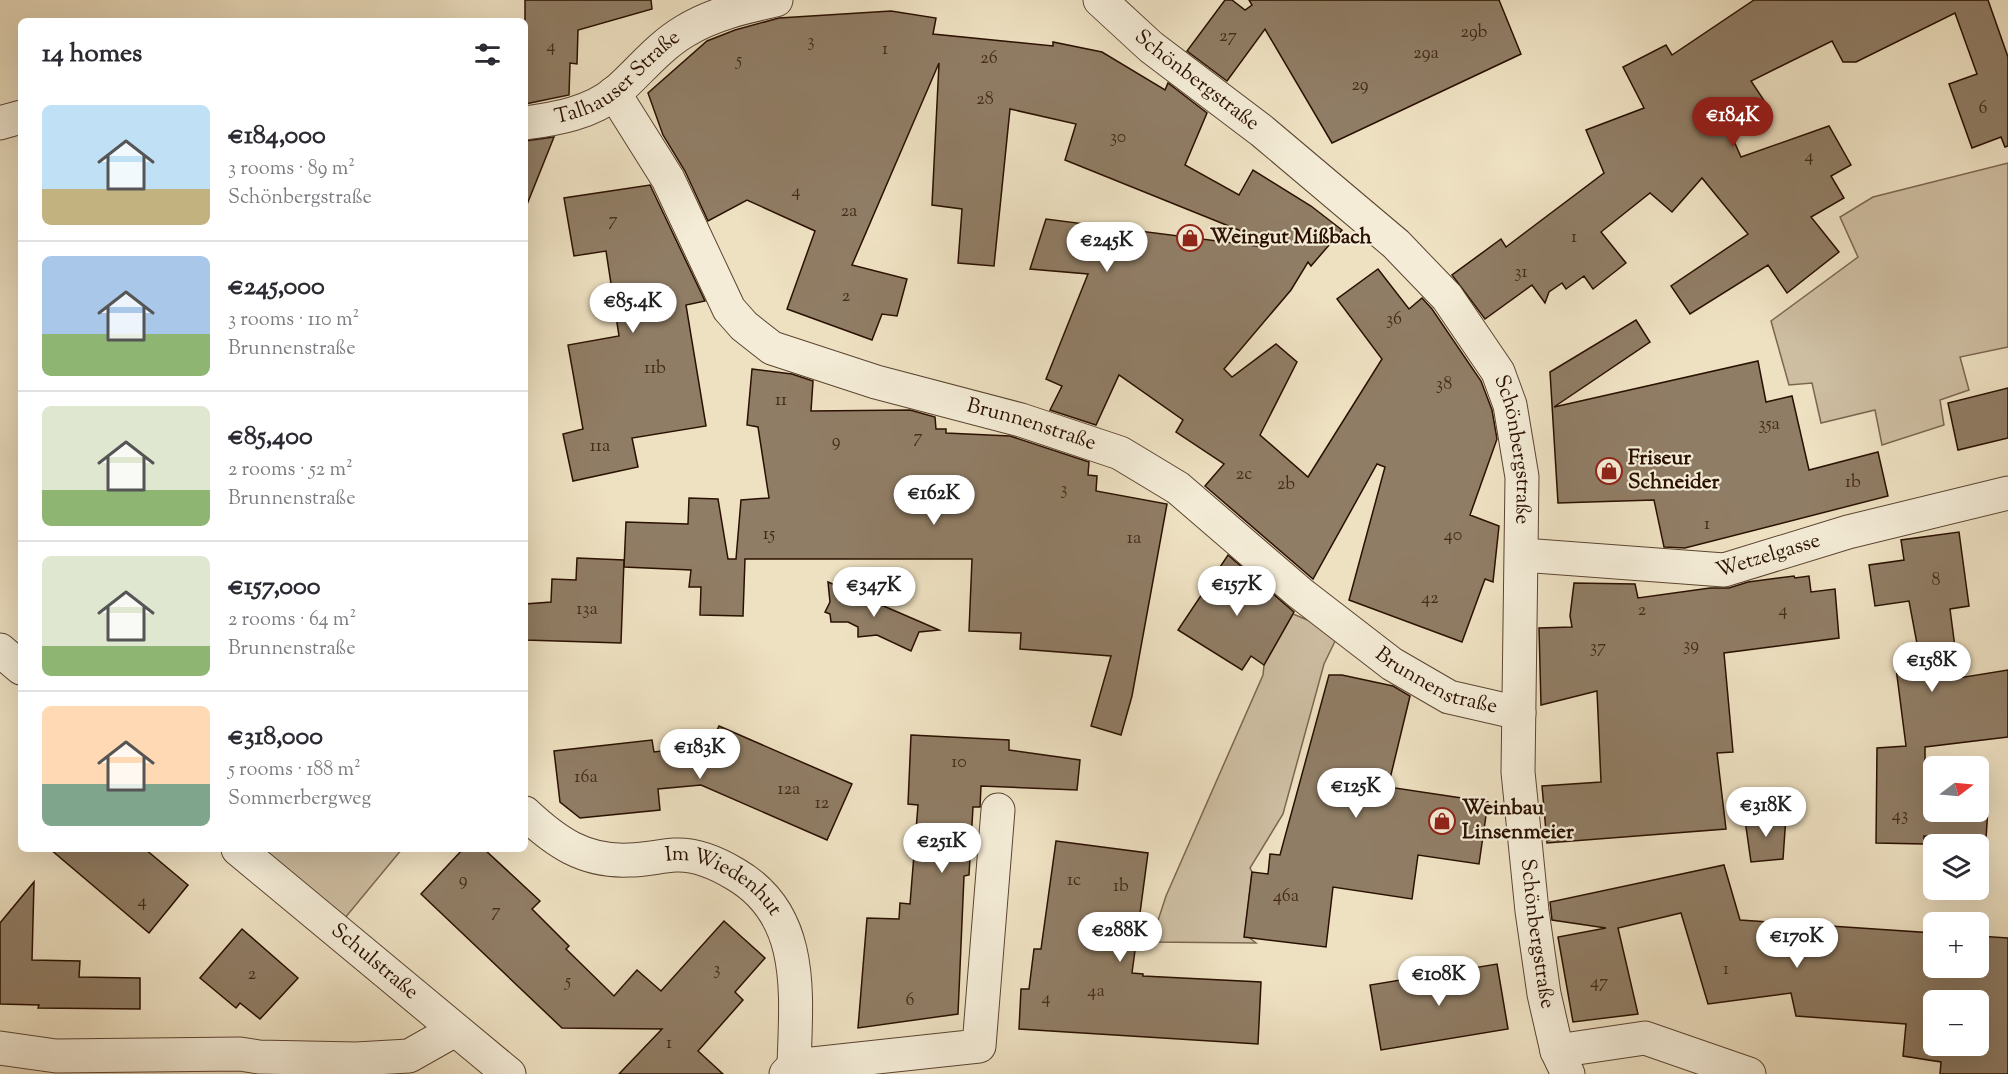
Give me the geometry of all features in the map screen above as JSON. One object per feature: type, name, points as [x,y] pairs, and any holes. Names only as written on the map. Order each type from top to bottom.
[{"type":"street","name":"Talhauser Straße","points":[[528,123],[562,117],[594,107],[614,93],[646,62],[683,32],[721,13],[776,0]]},
{"type":"street","name":"Schönbergstraße","points":[[1100,0],[1152,47],[1241,114],[1369,219],[1422,268],[1446,297],[1498,372],[1510,405],[1522,477],[1518,772],[1532,911],[1544,994],[1563,1063]]},
{"type":"street","name":"Brunnenstraße","points":[[614,93],[668,179],[729,309],[744,326],[772,348],[876,382],[1021,420],[1108,446],[1178,488],[1300,592],[1392,664],[1449,697],[1519,713]]},
{"type":"street","points":[[0,123],[18,118]]},
{"type":"street","name":"Wetzelgasse","points":[[1522,555],[1724,570],[1848,532],[2008,493]]},
{"type":"street","points":[[0,650],[18,665]]},
{"type":"street","name":"Im Wiedenhut","points":[[528,816],[552,838],[575,851],[627,860],[676,855],[707,860],[754,886],[771,903],[790,946],[795,979],[790,1070],[980,1046],[998,810]]},
{"type":"street","name":"Schulstraße","points":[[242,852],[509,1074]]},
{"type":"street","points":[[0,1048],[56,1056],[240,1054],[259,1057],[356,1059],[409,1056],[455,1030]]},
{"type":"street","points":[[1563,1063],[1645,1038],[1749,1074]]},
{"type":"shaded area","points":[[2008,163],[2008,347],[1960,357],[1969,390],[1940,400],[1944,425],[1882,445],[1875,410],[1821,423],[1812,383],[1789,385],[1771,321],[1858,257],[1840,217],[1873,197]]},
{"type":"shaded area","points":[[1293,614],[1339,633],[1324,664],[1283,814],[1250,868],[1252,872],[1245,934],[1256,943],[1151,942],[1166,896],[1263,675],[1264,665]]},
{"type":"shaded area","points":[[242,852],[400,852],[335,930]]},
{"type":"building","points":[[525,0],[651,0],[652,9],[578,30],[577,64],[570,63],[569,95],[528,103],[528,18],[525,18]]},
{"type":"building","points":[[1225,0],[1232,0],[1245,10],[1252,5],[1249,0],[1499,0],[1521,54],[1332,143],[1265,29],[1227,81],[1187,51]]},
{"type":"building","points":[[1754,0],[1988,0],[2008,57],[2008,146],[2005,147],[2001,137],[1972,148],[1949,84],[1977,74],[1955,13],[1856,62],[1843,62],[1832,41],[1751,81],[1767,105],[1727,125],[1741,157],[1829,126],[1851,165],[1831,176],[1844,198],[1811,217],[1839,252],[1787,293],[1768,265],[1690,314],[1671,286],[1748,234],[1702,178],[1672,212],[1650,193],[1601,232],[1626,263],[1593,289],[1584,276],[1566,289],[1562,283],[1549,292],[1545,303],[1532,285],[1485,319],[1452,275],[1501,239],[1506,247],[1604,173],[1586,130],[1644,108],[1623,67],[1666,45],[1672,55]]},
{"type":"building","points":[[891,11],[936,18],[933,34],[1053,46],[1053,42],[1102,52],[1165,90],[1168,83],[1207,113],[1185,165],[1239,195],[1253,170],[1311,206],[1342,230],[1311,266],[1308,262],[1291,290],[1224,369],[1232,377],[1276,344],[1297,362],[1260,435],[1308,477],[1382,359],[1337,299],[1378,269],[1409,309],[1422,298],[1432,309],[1481,381],[1492,410],[1497,439],[1470,515],[1499,526],[1493,582],[1485,579],[1462,642],[1349,600],[1385,467],[1377,464],[1313,579],[1205,486],[1224,464],[1176,432],[1183,420],[1119,375],[1096,425],[1050,410],[1062,386],[1046,379],[1088,274],[1030,269],[1046,219],[1264,247],[1266,241],[1065,160],[1076,124],[1010,109],[994,266],[958,263],[962,209],[932,205],[939,63],[852,265],[907,279],[897,316],[882,314],[872,340],[787,309],[815,231],[747,200],[708,221],[685,171],[663,135],[648,93],[707,41],[735,30],[779,18]]},
{"type":"building","points":[[554,137],[528,202],[528,141]]},
{"type":"building","points":[[650,185],[705,301],[686,305],[706,426],[632,438],[638,467],[573,481],[563,434],[583,429],[568,345],[619,336],[606,251],[574,256],[564,198]]},
{"type":"building","points":[[1636,320],[1650,342],[1554,407],[1758,361],[1766,402],[1792,396],[1809,470],[1878,452],[1888,496],[1685,548],[1664,547],[1654,500],[1558,503],[1550,372]]},
{"type":"building","points":[[752,369],[792,374],[813,381],[811,411],[910,410],[935,417],[936,429],[946,429],[946,433],[1010,436],[1089,462],[1088,475],[1097,476],[1096,491],[1167,504],[1132,696],[1121,735],[1091,726],[1111,656],[1020,649],[1021,633],[969,631],[972,559],[745,559],[743,616],[700,615],[701,587],[689,587],[691,570],[624,567],[626,522],[688,524],[689,498],[718,499],[728,559],[736,559],[741,500],[769,498],[758,427],[747,425]]},
{"type":"building","points":[[2008,388],[2008,438],[1958,450],[1948,403]]},
{"type":"building","points":[[1959,532],[1969,606],[1950,609],[1959,678],[2008,670],[2008,737],[1925,747],[1925,756],[1923,756],[1923,822],[1987,822],[1986,834],[1923,834],[1923,844],[1876,843],[1877,748],[1906,746],[1896,668],[1921,665],[1909,601],[1875,606],[1869,565],[1904,560],[1901,540]]},
{"type":"building","points":[[1228,555],[1294,612],[1264,665],[1251,656],[1242,670],[1178,630]]},
{"type":"building","points":[[577,558],[624,560],[621,643],[528,640],[528,604],[551,602],[552,579],[576,580]]},
{"type":"building","points":[[1794,576],[1795,578],[1809,576],[1811,592],[1835,589],[1839,638],[1724,653],[1733,752],[1717,753],[1726,829],[1547,843],[1542,786],[1601,782],[1597,691],[1541,705],[1539,628],[1572,627],[1570,616],[1574,583],[1635,584],[1638,598],[1710,588],[1729,588],[1748,582]]},
{"type":"building","points":[[828,582],[939,630],[919,632],[911,651],[877,635],[858,637],[858,627],[848,622],[831,622],[830,614],[825,612],[830,602]]},
{"type":"building","points":[[1329,675],[1342,675],[1393,686],[1410,696],[1388,787],[1488,802],[1479,864],[1418,855],[1412,899],[1333,887],[1326,947],[1244,937],[1252,872],[1268,874],[1270,854],[1280,855]]},
{"type":"building","points":[[719,726],[852,784],[827,840],[701,785],[658,789],[660,810],[580,818],[560,802],[554,751],[652,740],[654,752],[710,745]]},
{"type":"building","points":[[911,735],[1009,740],[1009,750],[1080,760],[1077,790],[981,786],[980,807],[973,807],[969,875],[964,876],[958,1014],[858,1028],[867,918],[899,919],[900,903],[910,904],[918,805],[908,804]]},
{"type":"building","points":[[1786,816],[1783,859],[1751,862],[1745,820]]},
{"type":"building","points":[[1056,841],[1148,853],[1132,973],[1143,974],[1143,976],[1261,982],[1258,1044],[1019,1029],[1021,989],[1029,989],[1034,949],[1041,949]]},
{"type":"building","points":[[54,852],[149,852],[188,885],[149,933]]},
{"type":"building","points":[[460,852],[487,852],[540,901],[532,909],[569,946],[566,949],[614,996],[637,970],[661,991],[724,921],[765,958],[735,992],[743,1000],[698,1051],[723,1074],[619,1074],[662,1029],[562,1028],[421,894]]},
{"type":"building","points":[[1724,865],[1740,920],[1923,932],[1923,978],[1989,978],[1989,937],[2008,938],[2008,1074],[1940,1074],[1941,1062],[1903,1056],[1906,1024],[1796,1016],[1791,993],[1708,1004],[1681,913],[1618,928],[1638,1014],[1573,1022],[1558,937],[1606,928],[1552,920],[1550,902]]},
{"type":"building","points":[[34,882],[32,960],[80,961],[79,977],[140,978],[140,1009],[38,1008],[39,1005],[0,1004],[0,923]]},
{"type":"building","points":[[242,929],[298,978],[260,1019],[240,1003],[236,1008],[200,978]]},
{"type":"building","points":[[1497,964],[1508,1029],[1381,1050],[1370,985]]},
{"type":"place","name":"Weingut Mißbach","points":[[1190,238]]},
{"type":"place","name":"Friseur Schneider","points":[[1609,471]]},
{"type":"place","name":"Weinbau Linsenmeier","points":[[1442,821]]}]
